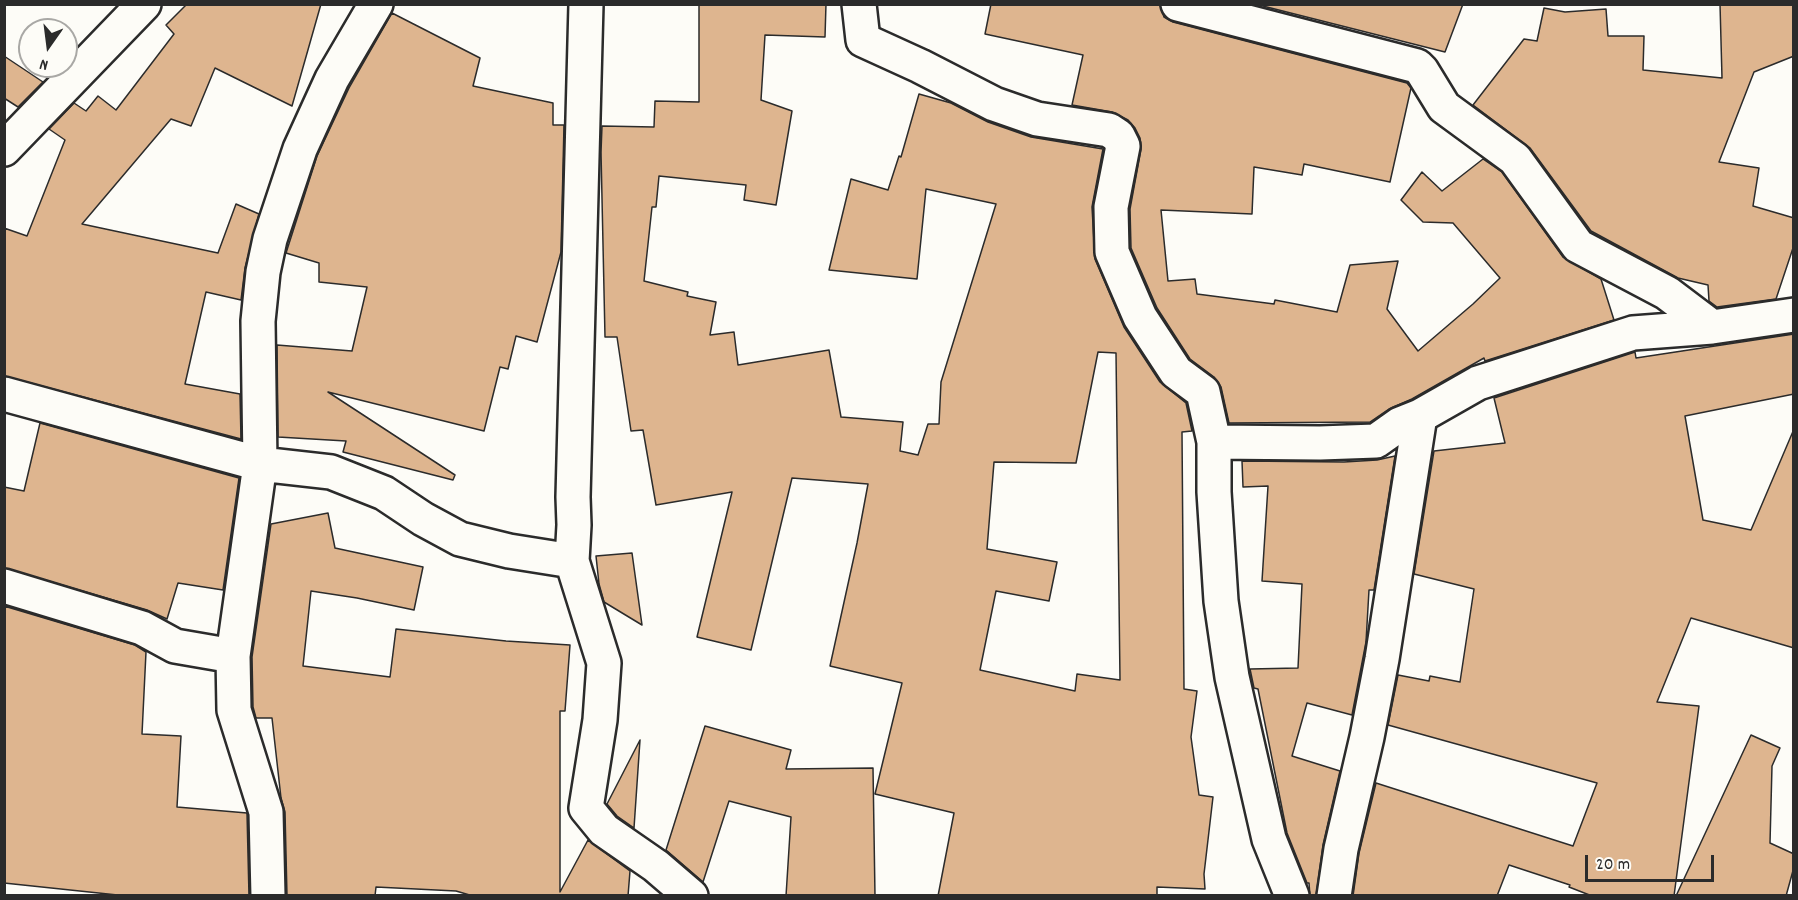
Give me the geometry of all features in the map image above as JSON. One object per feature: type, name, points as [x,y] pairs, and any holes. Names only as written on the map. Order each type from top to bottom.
[{"type":"street","points":[[4,149],[144,4]]},
{"type":"street","points":[[268,896],[266,812],[234,710],[233,656],[260,464],[258,321],[263,272],[270,239],[300,149],[332,79],[376,4]]},
{"type":"street","points":[[586,4],[572,561],[604,663],[600,720],[585,808],[604,830],[656,866],[691,896]]},
{"type":"street","points":[[859,4],[863,40],[994,104],[1037,119],[1109,130],[1118,136],[1123,146],[1111,207],[1112,252],[1140,316],[1176,372],[1203,392],[1214,442],[1214,492],[1221,601],[1232,677],[1269,839],[1292,896]]},
{"type":"street","points":[[1178,4],[1417,66],[1444,107],[1515,159],[1578,246],[1666,292],[1712,327]]},
{"type":"street","points":[[1214,442],[1376,441],[1400,424],[1420,416],[1478,382],[1633,333],[1712,327],[1794,315]]},
{"type":"street","points":[[4,394],[260,464],[331,472],[384,493],[423,519],[460,539],[509,551],[572,561]]},
{"type":"street","points":[[1334,896],[1341,849],[1382,659],[1420,416]]},
{"type":"street","points":[[4,586],[142,628],[175,646],[233,656]]},
{"type":"building","points":[[187,4],[321,4],[292,106],[215,68],[191,126],[171,119],[82,224],[218,253],[236,204],[259,214],[245,268],[241,300],[206,292],[185,384],[240,394],[241,439],[4,376],[4,228],[27,236],[65,140],[49,129],[74,103],[86,111],[98,96],[116,110],[174,34],[166,25]]},
{"type":"building","points":[[699,4],[826,4],[825,37],[765,35],[761,100],[792,111],[776,205],[744,200],[746,185],[659,176],[656,207],[652,207],[644,281],[688,292],[687,296],[716,302],[710,335],[734,332],[738,365],[829,350],[841,417],[903,422],[900,451],[918,455],[928,424],[939,424],[941,382],[996,204],[926,189],[917,279],[829,270],[851,179],[888,190],[899,156],[901,157],[919,94],[951,103],[988,122],[1031,137],[1103,149],[1092,207],[1095,259],[1124,327],[1160,382],[1186,403],[1192,431],[1182,432],[1184,689],[1197,691],[1191,737],[1199,795],[1213,797],[1204,874],[1205,889],[1157,887],[1157,896],[938,896],[954,813],[875,794],[902,683],[830,666],[868,484],[792,478],[751,650],[697,637],[732,492],[656,505],[643,430],[631,431],[617,337],[605,337],[601,152],[602,126],[654,127],[655,101],[699,102]],"holes":[[[1098,352],[1116,353],[1120,680],[1077,674],[1075,691],[980,670],[996,591],[1049,601],[1057,562],[987,549],[994,462],[1076,463]]]},
{"type":"building","points":[[991,4],[1160,4],[1164,17],[1173,22],[1407,83],[1411,88],[1390,182],[1304,164],[1302,175],[1254,167],[1252,214],[1161,210],[1168,281],[1195,279],[1197,294],[1274,304],[1275,300],[1337,312],[1350,265],[1398,261],[1387,309],[1418,351],[1500,278],[1453,223],[1423,222],[1401,200],[1422,172],[1442,191],[1483,159],[1502,172],[1563,257],[1601,279],[1614,320],[1485,361],[1484,358],[1412,399],[1389,409],[1370,422],[1229,423],[1221,387],[1214,377],[1190,359],[1157,308],[1131,248],[1130,209],[1141,149],[1140,138],[1135,128],[1128,120],[1112,112],[1072,105],[1083,55],[985,34]]},
{"type":"building","points":[[1255,4],[1463,4],[1445,52]]},
{"type":"building","points":[[1720,4],[1794,4],[1794,56],[1754,72],[1719,162],[1759,168],[1753,206],[1794,218],[1794,245],[1776,299],[1717,307],[1709,301],[1708,285],[1678,278],[1591,231],[1530,148],[1473,105],[1524,39],[1537,41],[1544,8],[1565,12],[1606,9],[1608,36],[1644,36],[1643,70],[1722,78]]},
{"type":"building","points":[[392,13],[480,58],[473,86],[553,103],[553,125],[564,125],[561,252],[537,342],[516,336],[508,369],[500,367],[484,431],[328,392],[455,475],[453,480],[343,452],[346,441],[278,437],[277,345],[352,351],[367,287],[319,282],[319,263],[286,253],[317,156],[349,88]]},
{"type":"building","points":[[4,56],[18,65],[18,78],[37,78],[43,82],[18,107],[4,98]]},
{"type":"building","points":[[1794,334],[1794,394],[1685,416],[1703,520],[1751,530],[1794,429],[1794,648],[1691,618],[1657,702],[1699,706],[1674,896],[1592,896],[1569,887],[1570,885],[1509,865],[1497,896],[1353,896],[1359,853],[1376,783],[1573,846],[1597,783],[1388,725],[1398,675],[1429,681],[1430,676],[1460,682],[1474,589],[1414,574],[1434,451],[1505,443],[1494,398],[1635,352],[1636,358]]},
{"type":"building","points":[[40,423],[239,478],[223,590],[178,583],[167,619],[147,610],[4,568],[4,487],[24,491]]},
{"type":"building","points":[[1395,456],[1374,590],[1369,590],[1366,642],[1352,715],[1307,703],[1292,756],[1340,771],[1323,845],[1316,896],[1310,896],[1309,883],[1307,883],[1287,833],[1258,689],[1254,688],[1250,669],[1298,668],[1302,584],[1262,581],[1268,486],[1243,487],[1242,461],[1344,462],[1377,460]]},
{"type":"building","points":[[328,513],[335,548],[423,567],[414,610],[311,591],[303,666],[390,677],[396,629],[506,641],[570,645],[565,711],[560,711],[560,892],[588,840],[630,871],[628,896],[473,896],[456,891],[376,887],[375,896],[287,896],[285,812],[281,798],[272,718],[256,718],[253,707],[252,657],[271,524]]},
{"type":"building","points":[[632,553],[642,625],[604,602],[599,584],[596,556]]},
{"type":"building","points":[[4,606],[135,645],[146,652],[142,734],[181,736],[177,807],[247,813],[249,896],[127,896],[4,883]]},
{"type":"building","points":[[705,726],[791,750],[786,769],[873,768],[875,896],[786,896],[791,817],[729,801],[703,882],[666,850]]},
{"type":"building","points":[[1751,735],[1780,748],[1772,766],[1770,843],[1794,854],[1794,867],[1786,896],[1676,896]]},
{"type":"building","points":[[640,740],[634,828],[617,816],[607,804]]}]
